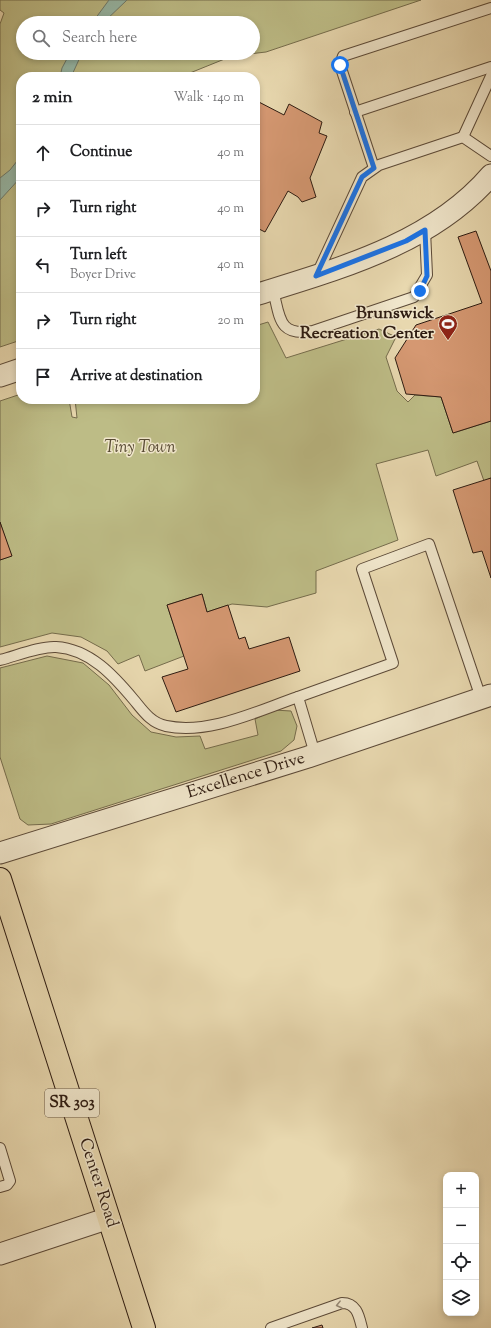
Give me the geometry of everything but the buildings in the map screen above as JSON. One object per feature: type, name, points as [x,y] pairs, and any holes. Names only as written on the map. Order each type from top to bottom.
[{"type":"main road","name":"Center Road","points":[[0,879],[144,1328]]},
{"type":"street","points":[[264,293],[316,276],[406,241],[466,202],[491,175]]},
{"type":"street","points":[[0,376],[16,371]]},
{"type":"street","name":"Excellence Drive","points":[[0,852],[315,754],[486,697]]},
{"type":"street","points":[[0,1254],[109,1218]]},
{"type":"lane","points":[[374,168],[340,65],[343,56],[491,8]]},
{"type":"lane","points":[[356,112],[491,67]]},
{"type":"lane","points":[[316,276],[362,177],[379,165],[464,137],[491,76]]},
{"type":"lane","points":[[464,137],[491,156]]},
{"type":"lane","points":[[264,293],[283,325],[288,330],[304,333],[314,331],[414,297],[427,276],[425,230]]},
{"type":"lane","points":[[0,660],[55,647],[79,652],[105,668],[147,717],[165,726],[192,729],[214,725],[393,663],[362,569],[430,544],[486,697]]},
{"type":"lane","points":[[298,697],[315,754]]},
{"type":"lane","points":[[0,1148],[10,1181],[0,1187]]},
{"type":"lane","points":[[271,1328],[342,1303],[348,1303],[353,1306],[357,1312],[362,1328]]},
{"type":"green space","points":[[0,0],[421,0],[260,53],[260,16],[16,16],[16,60],[222,60],[192,72],[16,72],[16,342],[0,347],[0,24],[4,13],[0,10]]},
{"type":"green space","name":"Tiny Town","points":[[268,322],[286,358],[379,329],[396,337],[386,357],[397,391],[408,402],[415,395],[441,397],[453,433],[491,421],[491,478],[484,481],[477,461],[436,476],[428,450],[376,464],[398,540],[316,571],[316,593],[267,607],[232,604],[207,612],[202,594],[167,605],[184,656],[145,671],[139,655],[118,664],[107,651],[81,637],[52,633],[0,647],[0,560],[11,556],[0,522],[0,401],[16,396],[16,404],[70,404],[72,417],[77,418],[76,404],[260,404],[260,324]]},
{"type":"green space","points":[[47,656],[83,663],[109,685],[132,715],[151,732],[176,737],[200,736],[205,749],[258,735],[255,719],[274,710],[291,711],[297,726],[294,740],[281,751],[51,824],[28,825],[20,819],[0,757],[0,668]]},
{"type":"shaded area","points":[[109,0],[127,0],[110,16],[97,16]]},
{"type":"shaded area","points":[[66,60],[79,60],[73,72],[61,72]]},
{"type":"shaded area","points":[[16,162],[16,182],[0,200],[0,178],[10,170]]},
{"type":"place","name":"Brunswick Recreation Center","points":[[448,341]]},
{"type":"route","points":[[340,65],[374,168],[362,177],[316,276],[406,241],[425,230],[428,267],[427,276],[420,291]]}]
